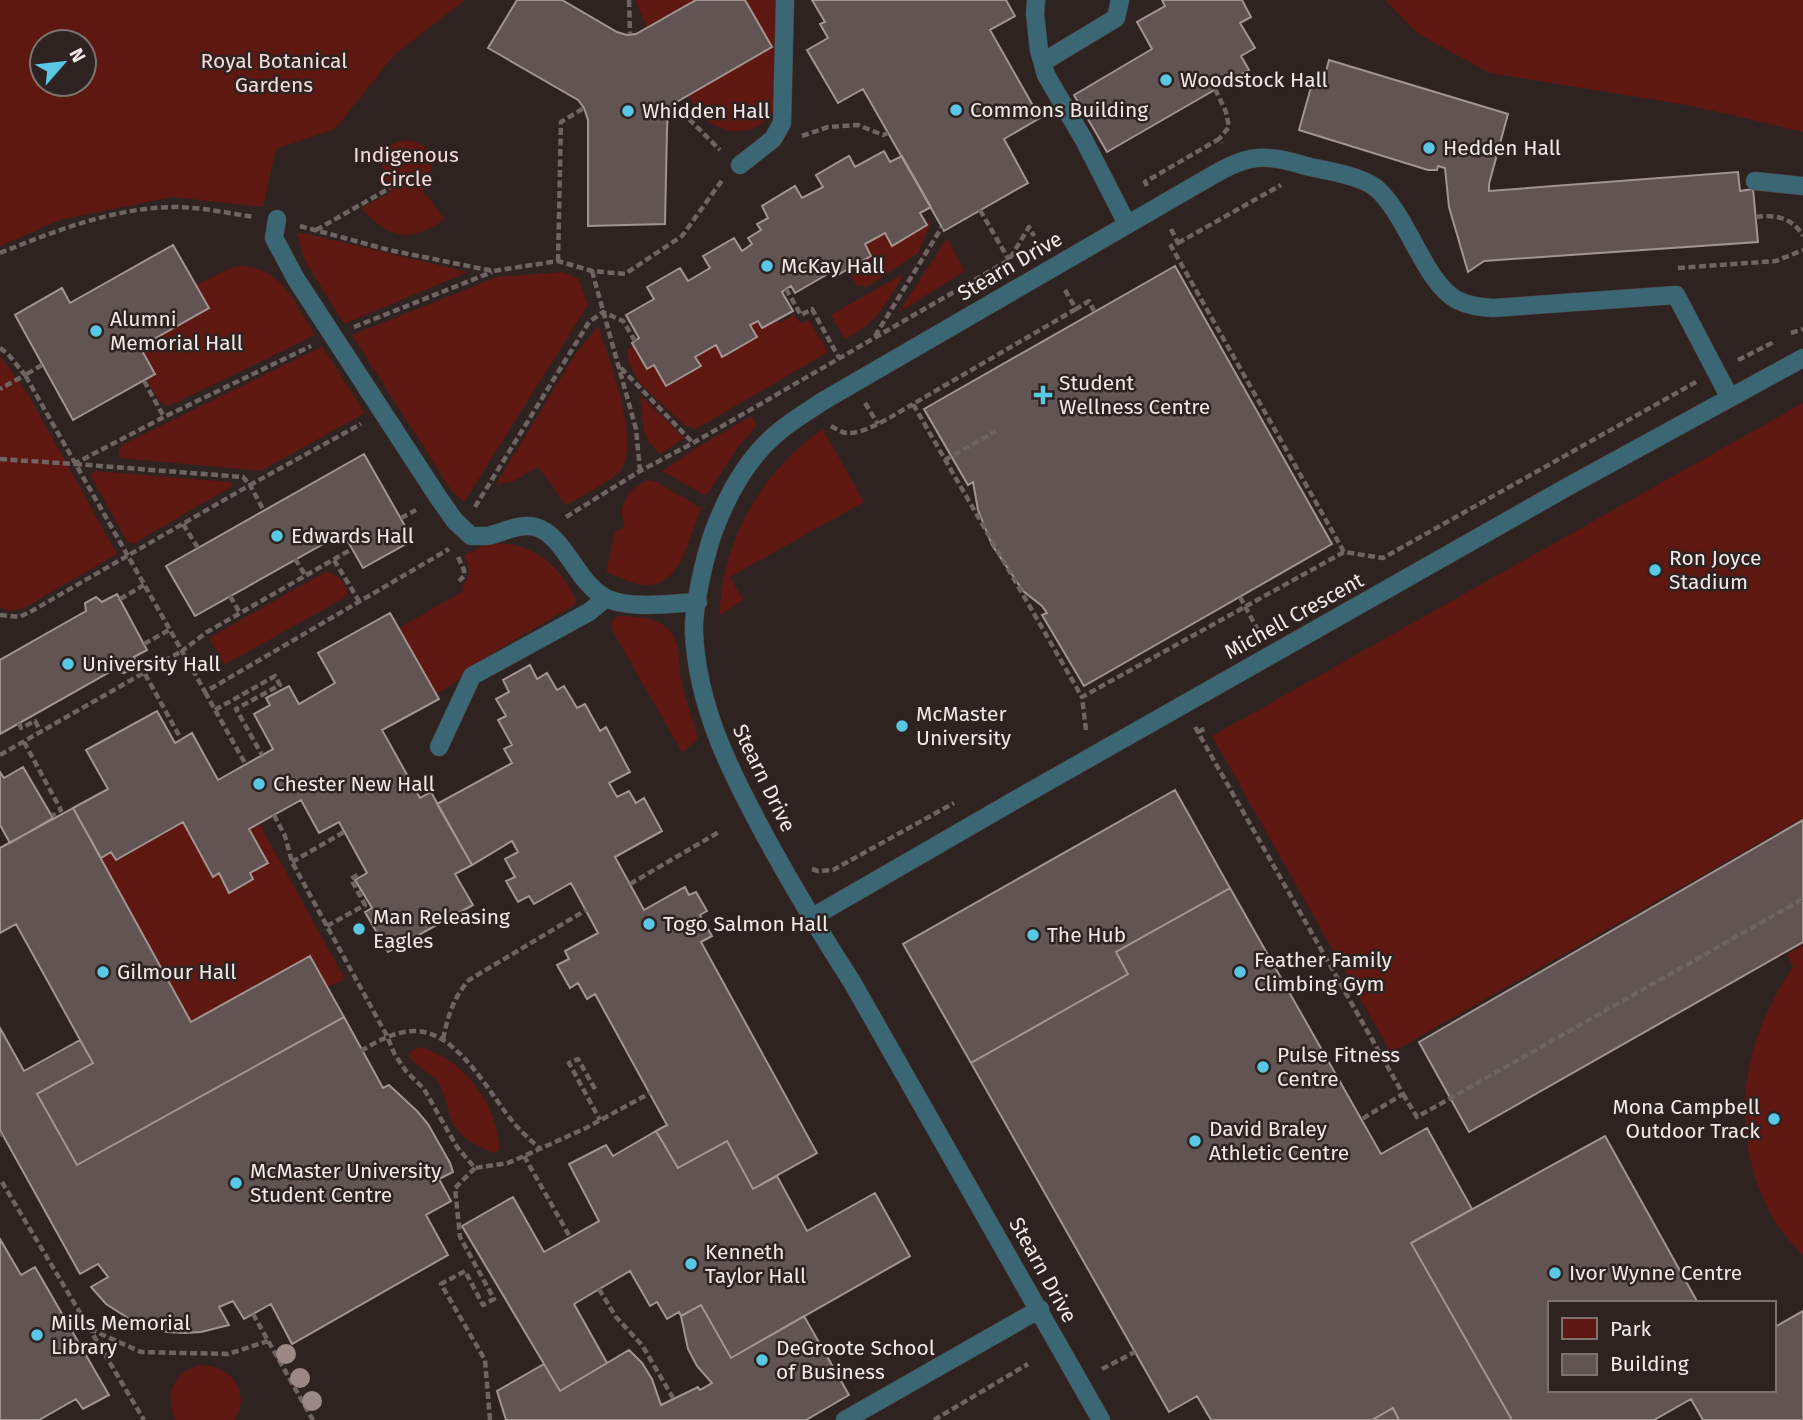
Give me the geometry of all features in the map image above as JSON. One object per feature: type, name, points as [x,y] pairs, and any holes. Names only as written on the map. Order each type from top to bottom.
[{"type":"lane","points":[[740,165],[773,139],[782,123],[785,0]]},
{"type":"lane","points":[[1036,0],[1039,50],[1046,75],[1084,140],[1127,224]]},
{"type":"lane","points":[[1044,62],[1116,18],[1120,0]]},
{"type":"lane","name":"Stearn Drive","points":[[1101,1420],[852,982],[811,918],[744,798],[722,752],[697,670],[694,629],[706,555],[721,512],[742,474],[774,436],[823,401],[1236,163],[1259,158],[1343,174],[1374,187],[1392,206],[1440,286],[1455,299],[1473,307],[1676,295],[1717,371]]},
{"type":"lane","points":[[1755,181],[1803,186]]},
{"type":"lane","points":[[277,219],[274,239],[296,279],[438,497],[462,528],[471,536],[488,536],[514,528],[533,526],[546,532],[582,578],[606,598],[638,604],[698,602]]},
{"type":"lane","name":"Michell Crescent","points":[[811,918],[1176,708],[1803,358]]},
{"type":"lane","points":[[1717,371],[1731,398]]},
{"type":"lane","points":[[439,747],[472,676],[589,612],[606,598]]},
{"type":"lane","points":[[845,1420],[1040,1309]]},
{"type":"path","points":[[629,0],[630,34]]},
{"type":"path","points":[[1215,89],[1226,112],[1229,127],[1219,139]]},
{"type":"path","points":[[558,261],[561,122],[584,108]]},
{"type":"path","points":[[74,464],[333,335],[493,271],[558,261],[592,271],[625,274],[682,236],[725,177],[740,165],[724,155],[688,118],[671,108]]},
{"type":"path","points":[[778,131],[801,136],[828,127],[858,125],[883,135],[888,133]]},
{"type":"path","points":[[1314,167],[1171,246],[1344,552]]},
{"type":"path","points":[[316,230],[390,188]]},
{"type":"path","points":[[0,253],[95,219],[143,209],[176,207],[277,219],[389,250],[493,271]]},
{"type":"path","points":[[980,210],[1009,260]]},
{"type":"path","points":[[1756,217],[1769,215],[1788,219],[1803,236]]},
{"type":"path","points":[[875,337],[942,227]]},
{"type":"path","points":[[546,532],[577,509],[640,471],[1009,260],[1029,227],[1034,236]]},
{"type":"path","points":[[1171,229],[1178,243]]},
{"type":"path","points":[[592,271],[636,429],[640,471]]},
{"type":"path","points":[[786,289],[801,315],[812,309],[839,358]]},
{"type":"path","points":[[1066,291],[1076,309]]},
{"type":"path","points":[[821,426],[828,425],[844,433],[878,424],[1089,301],[1094,311]]},
{"type":"path","points":[[603,312],[623,321],[635,341]]},
{"type":"path","points":[[462,528],[577,338],[589,322],[603,312]]},
{"type":"path","points":[[1082,697],[1344,552],[1383,558],[1673,393],[1796,330],[1803,329]]},
{"type":"path","points":[[0,348],[25,375],[246,765]]},
{"type":"path","points":[[0,389],[42,365]]},
{"type":"path","points":[[619,367],[693,443]]},
{"type":"path","points":[[144,381],[164,417]]},
{"type":"path","points":[[859,393],[878,424]]},
{"type":"path","points":[[913,404],[1082,697],[1086,730]]},
{"type":"path","points":[[0,615],[19,617],[30,612],[382,412]]},
{"type":"path","points":[[945,460],[996,431]]},
{"type":"path","points":[[0,459],[243,477],[264,510]]},
{"type":"path","points":[[183,524],[198,548]]},
{"type":"path","points":[[205,692],[452,547],[464,570],[464,576],[459,581]]},
{"type":"path","points":[[0,755],[145,674],[182,652],[207,632],[352,550]]},
{"type":"path","points":[[295,559],[306,576]]},
{"type":"path","points":[[334,560],[359,602]]},
{"type":"path","points":[[120,599],[144,585]]},
{"type":"path","points":[[230,596],[240,613]]},
{"type":"path","points":[[1240,597],[1262,638]]},
{"type":"path","points":[[144,644],[169,629]]},
{"type":"path","points":[[145,674],[181,740]]},
{"type":"path","points":[[215,710],[275,676],[280,685],[236,709],[262,755]]},
{"type":"path","points":[[19,723],[21,728],[35,721],[41,732]]},
{"type":"path","points":[[1193,723],[1417,1117],[1803,899]]},
{"type":"path","points":[[1198,732],[1206,728]]},
{"type":"path","points":[[24,742],[61,810],[52,816]]},
{"type":"path","points":[[803,864],[818,871],[833,870],[962,798]]},
{"type":"path","points":[[274,815],[285,836],[292,862],[395,1055],[406,1072],[424,1089],[457,1147],[475,1168]]},
{"type":"path","points":[[292,862],[344,832]]},
{"type":"path","points":[[630,884],[719,832]]},
{"type":"path","points":[[327,926],[367,908],[351,878],[359,874]]},
{"type":"path","points":[[443,1039],[456,994],[469,980],[586,910]]},
{"type":"path","points":[[362,1051],[387,1036],[404,1032],[426,1032],[443,1039],[484,1083],[514,1124],[540,1149]]},
{"type":"path","points":[[595,1089],[578,1059],[569,1063],[600,1121]]},
{"type":"path","points":[[490,1420],[485,1360],[441,1284],[465,1271],[484,1305],[494,1299],[460,1237],[455,1188],[475,1168],[508,1163],[600,1121],[650,1093]]},
{"type":"path","points":[[1362,1119],[1403,1094]]},
{"type":"path","points":[[524,1156],[570,1237]]},
{"type":"path","points":[[2,1182],[144,1420]]},
{"type":"path","points":[[600,1289],[616,1317],[642,1345],[673,1398]]},
{"type":"path","points":[[253,1314],[313,1420]]},
{"type":"path","points":[[90,1329],[141,1352],[228,1354],[268,1341]]},
{"type":"path","points":[[1101,1370],[1135,1352]]},
{"type":"path","points":[[934,1420],[1028,1364]]},
{"type":"green space","name":"Royal Botanical Gardens","points":[[0,0],[465,0],[394,55],[335,129],[276,149],[263,207],[172,197],[60,220],[0,246]]},
{"type":"green space","points":[[635,0],[695,0],[647,27]]},
{"type":"green space","points":[[745,0],[779,0],[778,98],[774,110],[763,123],[738,131],[721,128],[705,119],[694,106],[689,94]]},
{"type":"green space","points":[[1385,0],[1803,0],[1803,132],[1692,106],[1490,73],[1418,34]]},
{"type":"green space","name":"Indigenous Circle","points":[[406,140],[417,142],[429,152],[432,166],[423,191],[445,219],[421,232],[401,235],[382,227],[361,208],[391,192],[382,167],[384,153],[388,147]]},
{"type":"green space","points":[[928,221],[930,225],[918,253],[865,288],[862,284],[857,286],[848,270],[871,256],[865,244],[885,233],[892,245],[927,225],[925,222]]},
{"type":"green space","points":[[297,233],[468,272],[344,324],[304,259]]},
{"type":"green space","points":[[947,238],[965,271],[899,312]]},
{"type":"green space","points":[[241,266],[255,268],[277,280],[294,300],[315,335],[166,406],[158,400],[146,379],[155,374],[140,347],[208,309],[196,285],[228,269]]},
{"type":"green space","points":[[563,272],[579,279],[588,305],[464,502],[453,493],[352,335],[497,277]]},
{"type":"green space","points":[[903,276],[879,313],[865,327],[845,339],[831,315]]},
{"type":"green space","points":[[794,315],[801,324],[809,320],[828,352],[696,429],[685,426],[640,383],[629,364],[627,350],[633,345],[654,365],[666,385],[700,366],[695,357],[716,345],[722,356],[756,337],[750,325],[758,321],[763,328]]},
{"type":"green space","points":[[598,326],[616,379],[626,424],[625,461],[618,473],[566,505],[538,467],[512,482],[496,484],[576,353]]},
{"type":"green space","points":[[322,346],[365,413],[261,471],[119,458],[122,445]]},
{"type":"green space","points":[[0,356],[28,394],[117,554],[24,608],[9,611],[0,608]]},
{"type":"green space","points":[[640,395],[684,438],[660,454],[645,434]]},
{"type":"green space","name":"Ron Joyce Stadium","points":[[1803,403],[1803,818],[1391,1053],[1212,736]]},
{"type":"green space","points":[[752,416],[757,425],[738,447],[706,496],[662,471],[699,446]]},
{"type":"green space","points":[[823,429],[864,502],[730,577],[743,600],[720,615],[728,561],[749,510],[782,464]]},
{"type":"green space","points":[[94,471],[231,482],[234,485],[133,544],[127,541],[90,475]]},
{"type":"green space","points":[[649,480],[701,508],[681,561],[664,580],[652,585],[637,584],[606,573],[615,531],[623,528],[622,510],[625,500],[635,488]]},
{"type":"green space","points":[[496,543],[510,544],[545,559],[563,577],[576,601],[574,605],[481,660],[436,694],[399,628],[465,590],[462,585],[468,578],[469,571],[464,555]]},
{"type":"green space","points":[[325,572],[334,574],[342,582],[348,593],[344,598],[224,665],[209,638]]},
{"type":"green space","points":[[614,618],[644,618],[660,623],[667,628],[676,642],[680,675],[698,739],[682,752],[613,632],[611,625]]},
{"type":"green space","points":[[183,822],[213,876],[219,873],[230,892],[252,879],[249,829],[259,823],[345,979],[327,987],[191,1022],[101,858],[111,852],[117,860]]},
{"type":"green space","name":"Mona Campbell Outdoor Track","points":[[1803,945],[1803,1256],[1774,1220],[1757,1183],[1745,1119],[1746,1088],[1761,1026],[1793,967],[1787,954]]},
{"type":"green space","points":[[421,1047],[451,1062],[476,1086],[493,1117],[499,1150],[494,1153],[480,1147],[457,1129],[439,1084],[408,1054]]},
{"type":"green space","points":[[199,1365],[220,1370],[235,1382],[241,1399],[235,1420],[176,1420],[174,1417],[171,1392],[174,1385],[183,1373]]},
{"type":"building","name":"Whidden Hall","points":[[517,0],[562,0],[627,35],[636,34],[696,0],[745,0],[772,47],[675,103],[668,114],[665,224],[588,226],[588,120],[584,108],[578,100],[488,48]]},
{"type":"building","name":"Commons Building","points":[[812,0],[1006,0],[1015,16],[990,30],[1040,118],[1004,139],[1028,183],[944,231],[863,89],[838,103],[807,50],[828,38],[820,24],[825,22]]},
{"type":"building","name":"Woodstock Hall","points":[[1162,0],[1242,0],[1251,17],[1240,23],[1255,48],[1241,56],[1249,70],[1107,152],[1074,95],[1152,49],[1137,22],[1165,6]]},
{"type":"building","name":"Hedden Hall","points":[[1329,60],[1508,114],[1489,191],[1738,172],[1740,191],[1753,189],[1758,242],[1484,261],[1468,272],[1449,207],[1445,168],[1438,166],[1437,170],[1428,170],[1299,130],[1313,80],[1323,83]]},
{"type":"building","name":"McKay Hall","points":[[884,151],[890,162],[902,156],[931,207],[920,213],[927,225],[892,246],[885,233],[865,244],[871,256],[836,276],[829,264],[822,268],[826,275],[795,293],[791,286],[786,289],[782,292],[793,311],[762,328],[758,321],[750,325],[757,337],[722,357],[716,345],[695,357],[701,366],[666,386],[654,365],[647,369],[632,343],[639,338],[626,315],[654,299],[647,287],[680,268],[688,281],[710,268],[703,256],[734,238],[742,251],[752,244],[748,238],[761,230],[757,224],[768,218],[762,206],[795,186],[802,198],[823,187],[816,175],[849,156],[855,167]]},
{"type":"building","name":"Alumni Memorial Hall","points":[[173,245],[209,308],[140,347],[155,374],[73,420],[15,315],[62,288],[70,303]]},
{"type":"building","points":[[1175,266],[1332,544],[1084,686],[1042,615],[1047,613],[1023,591],[992,545],[978,510],[973,482],[968,485],[924,409]]},
{"type":"building","name":"Edwards Hall","points":[[364,454],[413,540],[363,568],[343,533],[195,616],[166,566]]},
{"type":"building","name":"University Hall","points":[[117,594],[147,650],[134,657],[135,667],[124,673],[117,668],[0,734],[0,660],[86,611],[85,603],[96,597],[102,602]]},
{"type":"building","name":"Chester New Hall","points":[[390,613],[439,699],[382,730],[420,798],[431,792],[472,865],[455,874],[473,905],[388,952],[365,912],[372,908],[355,880],[367,873],[339,822],[319,833],[301,800],[249,829],[268,863],[250,873],[253,879],[229,893],[219,873],[213,877],[183,822],[116,860],[111,852],[101,858],[73,808],[108,789],[86,750],[157,711],[175,743],[192,733],[218,780],[273,749],[254,714],[270,705],[266,698],[289,686],[299,704],[335,683],[318,653]]},
{"type":"building","name":"Togo Salmon Hall","points":[[530,665],[537,679],[547,673],[557,690],[564,686],[577,708],[585,704],[600,731],[606,727],[630,772],[609,783],[617,797],[629,791],[636,803],[644,798],[662,831],[615,857],[644,910],[685,887],[689,895],[696,892],[707,911],[700,915],[712,936],[701,942],[817,1153],[753,1189],[727,1141],[678,1168],[656,1131],[667,1125],[595,994],[587,999],[578,983],[570,988],[557,965],[569,959],[565,951],[598,933],[571,883],[534,904],[529,896],[518,902],[506,881],[515,877],[505,859],[518,852],[512,841],[472,865],[437,804],[512,763],[504,749],[512,745],[498,720],[506,716],[496,699],[509,692],[503,680]]},
{"type":"building","points":[[23,767],[53,818],[10,843],[0,825],[0,772],[4,778]]},
{"type":"building","name":"The Hub","points":[[1175,790],[1230,888],[1116,952],[1128,974],[971,1063],[903,944]]},
{"type":"building","name":"Gilmour Hall","points":[[73,808],[191,1022],[310,956],[344,1017],[77,1165],[37,1094],[93,1063],[16,924],[0,933],[0,848]]},
{"type":"building","points":[[1803,820],[1803,942],[1469,1132],[1419,1042]]},
{"type":"building","name":"David Braley Athletic Centre","points":[[1230,888],[1381,1154],[1427,1128],[1472,1209],[1411,1243],[1512,1420],[1399,1420],[1393,1408],[1372,1420],[1211,1420],[1197,1396],[1169,1412],[971,1063],[1128,974],[1116,952]]},
{"type":"building","name":"McMaster University Student Centre","points":[[344,1017],[383,1088],[389,1085],[417,1111],[428,1124],[450,1163],[453,1172],[439,1179],[451,1201],[426,1215],[448,1255],[292,1344],[271,1304],[244,1319],[233,1301],[219,1307],[229,1325],[185,1333],[167,1332],[136,1323],[106,1304],[91,1287],[108,1277],[98,1264],[80,1274],[0,1130],[0,1028],[24,1071],[80,1040],[93,1063],[37,1094],[77,1165]]},
{"type":"building","name":"Kenneth Taylor Hall","points":[[656,1131],[678,1168],[727,1141],[753,1189],[777,1176],[807,1231],[875,1193],[910,1256],[731,1358],[701,1305],[681,1316],[679,1312],[667,1319],[657,1302],[650,1306],[630,1271],[574,1304],[607,1363],[560,1391],[462,1226],[513,1197],[544,1252],[599,1221],[569,1164],[606,1145],[613,1156]]},
{"type":"building","name":"Ivor Wynne Centre","points":[[1605,1136],[1697,1301],[1548,1301],[1548,1392],[1775,1392],[1775,1327],[1803,1311],[1803,1420],[1703,1420],[1691,1399],[1654,1420],[1512,1420],[1411,1243]]},
{"type":"building","name":"Mills Memorial Library","points":[[0,1239],[21,1275],[35,1267],[109,1395],[83,1409],[76,1399],[39,1420],[0,1420]]},
{"type":"building","name":"DeGroote School of Business","points":[[701,1305],[731,1358],[804,1316],[849,1395],[806,1420],[506,1420],[497,1391],[544,1364],[560,1391],[629,1350],[642,1363],[652,1379],[661,1405],[712,1383],[697,1366],[688,1349],[681,1316]]},
{"type":"building","points":[[1393,1408],[1399,1420],[1372,1420]]},
{"type":"place","name":"Woodstock Hall","points":[[1166,80]]},
{"type":"place","name":"Commons Building","points":[[956,110]]},
{"type":"place","name":"Whidden Hall","points":[[628,111]]},
{"type":"place","name":"Hedden Hall","points":[[1429,148]]},
{"type":"place","name":"McKay Hall","points":[[767,266]]},
{"type":"place","name":"Alumni Memorial Hall","points":[[96,331]]},
{"type":"place","name":"Student Wellness Centre","points":[[1043,395]]},
{"type":"place","name":"Edwards Hall","points":[[277,536]]},
{"type":"place","name":"Ron Joyce Stadium","points":[[1655,570]]},
{"type":"place","name":"University Hall","points":[[68,664]]},
{"type":"place","name":"McMaster University","points":[[902,726]]},
{"type":"place","name":"Chester New Hall","points":[[259,784]]},
{"type":"place","name":"Togo Salmon Hall","points":[[649,924]]},
{"type":"place","name":"Man Releasing Eagles","points":[[359,929]]},
{"type":"place","name":"The Hub","points":[[1033,935]]},
{"type":"place","name":"Gilmour Hall","points":[[103,972]]},
{"type":"place","name":"Feather Family Climbing Gym","points":[[1240,972]]},
{"type":"place","name":"Pulse Fitness Centre","points":[[1263,1067]]},
{"type":"place","name":"Mona Campbell Outdoor Track","points":[[1774,1119]]},
{"type":"place","name":"David Braley Athletic Centre","points":[[1195,1141]]},
{"type":"place","name":"McMaster University Student Centre","points":[[236,1183]]},
{"type":"place","name":"Kenneth Taylor Hall","points":[[691,1264]]},
{"type":"place","name":"Ivor Wynne Centre","points":[[1555,1273]]},
{"type":"place","name":"Mills Memorial Library","points":[[37,1335]]},
{"type":"place","name":"DeGroote School of Business","points":[[762,1360]]}]
